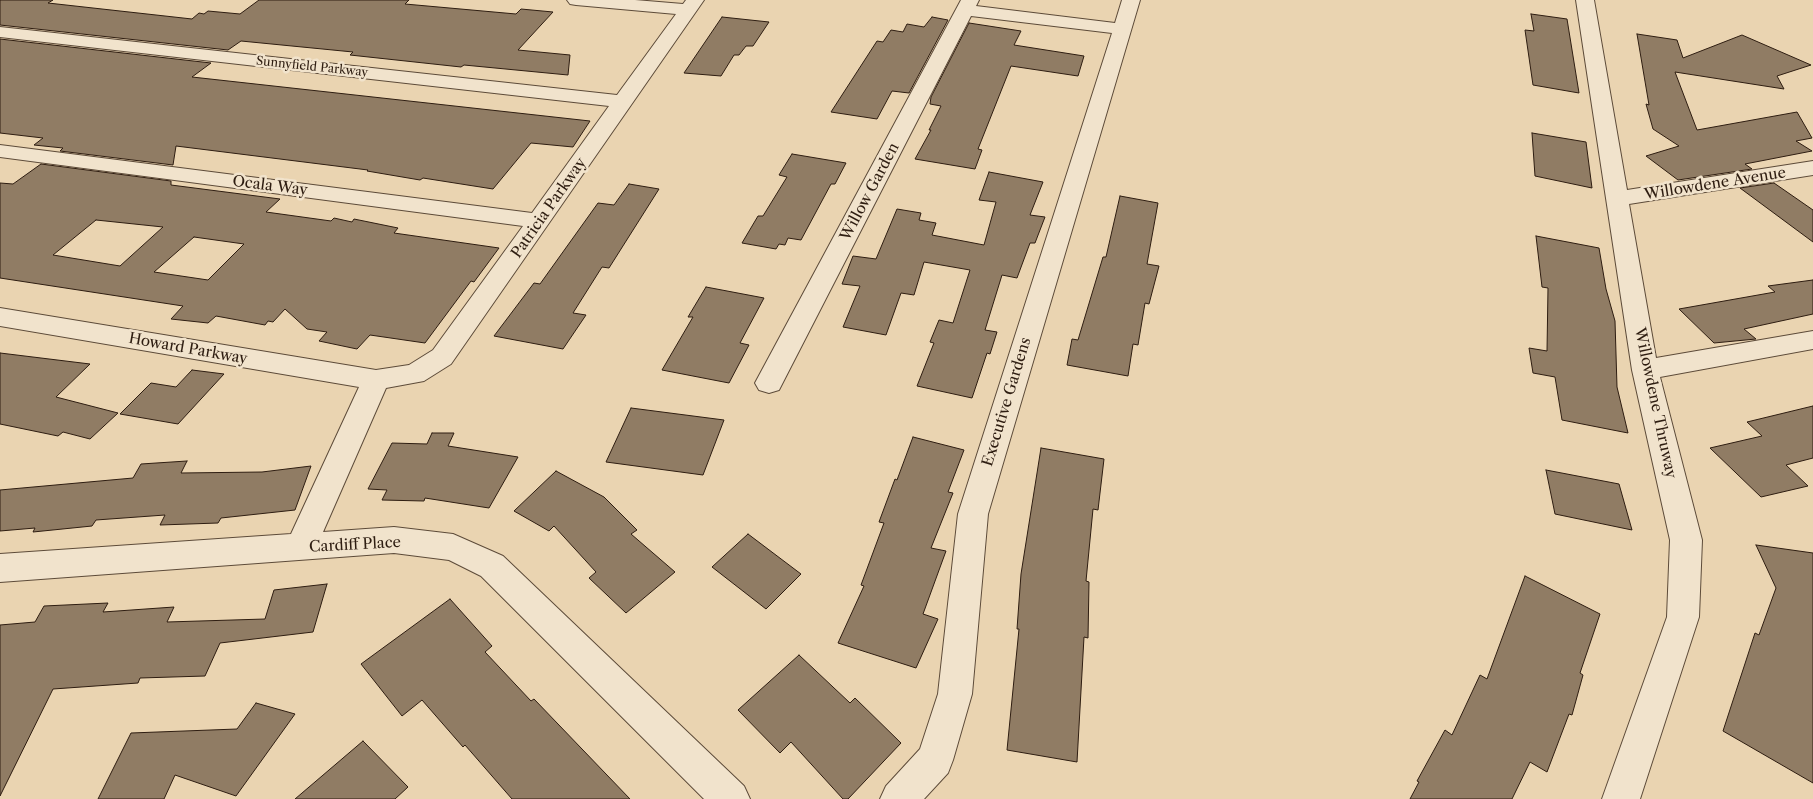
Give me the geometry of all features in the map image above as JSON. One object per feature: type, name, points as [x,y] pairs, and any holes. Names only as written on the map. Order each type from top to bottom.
[{"type":"street","points":[[576,0],[691,5]]},
{"type":"street","name":"Executive Gardens","points":[[900,799],[935,760],[955,694],[973,514],[1131,0]]},
{"type":"street","name":"Willowdene Thruway","points":[[1585,0],[1645,370],[1686,540],[1683,617],[1622,799]]},
{"type":"street","name":"Patricia Parkway","points":[[376,380],[415,374],[442,357],[691,5]]},
{"type":"street","points":[[968,5],[1122,28]]},
{"type":"street","name":"Willow Garden","points":[[769,383],[968,5]]},
{"type":"street","name":"Sunnyfield Parkway","points":[[0,32],[624,102]]},
{"type":"street","name":"Ocala Way","points":[[0,151],[540,221]]},
{"type":"street","name":"Willowdene Avenue","points":[[1616,199],[1813,168]]},
{"type":"street","name":"Howard Parkway","points":[[0,317],[376,380]]},
{"type":"street","points":[[1645,370],[1813,340]]},
{"type":"street","points":[[300,548],[376,380]]},
{"type":"street","name":"Cardiff Place","points":[[0,568],[394,540],[453,547],[492,566],[731,799]]},
{"type":"building","points":[[0,0],[53,0],[48,3],[192,19],[199,13],[204,14],[208,11],[240,14],[259,0],[409,0],[405,4],[516,14],[521,9],[553,12],[518,50],[570,55],[568,75],[464,65],[461,67],[350,55],[353,52],[241,41],[228,50],[0,25]]},
{"type":"building","points":[[1531,14],[1567,19],[1579,93],[1533,85],[1525,30],[1534,31]]},
{"type":"building","points":[[722,17],[769,22],[753,46],[746,46],[739,55],[734,55],[721,76],[684,73]]},
{"type":"building","points":[[932,17],[948,20],[909,93],[892,91],[877,119],[831,112],[877,41],[883,42],[891,30],[903,32],[907,24],[924,27]]},
{"type":"building","points":[[969,23],[1021,31],[1014,45],[1084,56],[1078,76],[1011,66],[978,149],[982,150],[975,169],[915,159],[931,130],[929,130],[941,106],[930,104],[931,97]]},
{"type":"building","points":[[1637,34],[1677,40],[1683,58],[1742,35],[1811,65],[1777,76],[1784,89],[1675,72],[1697,130],[1797,112],[1812,138],[1796,141],[1812,151],[1745,164],[1752,169],[1678,180],[1646,156],[1679,146],[1653,129],[1646,104],[1649,105]]},
{"type":"building","points":[[0,39],[211,63],[192,77],[590,121],[573,147],[531,143],[493,189],[423,178],[420,180],[368,170],[176,146],[173,165],[60,151],[63,148],[34,145],[43,138],[0,133]]},
{"type":"building","points":[[1532,133],[1586,142],[1592,188],[1535,176]]},
{"type":"building","points":[[792,154],[846,163],[835,184],[831,184],[801,240],[788,238],[785,245],[779,244],[776,249],[742,243],[758,216],[763,216],[787,177],[779,175]]},
{"type":"building","points":[[41,164],[171,181],[171,185],[280,199],[266,212],[331,221],[334,218],[352,222],[354,219],[398,228],[394,233],[499,248],[474,282],[471,281],[425,343],[370,335],[357,349],[319,341],[327,332],[307,329],[285,309],[273,322],[268,321],[265,325],[216,316],[208,323],[171,319],[183,306],[0,278],[0,183],[13,184]],"holes":[[[96,220],[163,227],[120,266],[53,255]],[[194,237],[244,244],[208,280],[154,272]]]},
{"type":"building","points":[[989,172],[1043,182],[1030,215],[1045,217],[1035,243],[1030,243],[1017,278],[1002,275],[985,330],[997,332],[990,354],[987,353],[972,398],[917,386],[934,343],[930,342],[939,320],[953,323],[970,270],[924,262],[914,295],[901,293],[886,335],[843,327],[860,286],[842,284],[853,256],[876,259],[897,209],[921,213],[919,220],[936,223],[932,235],[984,245],[996,202],[979,200]]},
{"type":"building","points":[[1774,183],[1813,210],[1813,242],[1740,188]]},
{"type":"building","points":[[629,184],[659,189],[609,268],[602,267],[573,313],[586,315],[563,349],[494,336],[534,283],[540,284],[598,203],[614,205]]},
{"type":"building","points":[[1120,196],[1158,203],[1147,264],[1159,266],[1149,304],[1145,303],[1138,345],[1133,344],[1128,376],[1067,365],[1072,339],[1078,340],[1103,257],[1106,257]]},
{"type":"building","points":[[1536,236],[1599,248],[1606,289],[1615,321],[1617,387],[1628,433],[1562,420],[1555,377],[1533,373],[1529,348],[1547,351],[1548,288],[1542,287]]},
{"type":"building","points":[[1813,280],[1813,314],[1744,329],[1756,339],[1714,343],[1679,309],[1775,292],[1768,286]]},
{"type":"building","points":[[706,287],[764,298],[740,343],[749,345],[729,383],[662,370],[693,317],[688,317]]},
{"type":"building","points":[[0,353],[90,364],[56,397],[118,413],[90,439],[63,432],[58,436],[0,424]]},
{"type":"building","points":[[192,370],[224,374],[178,424],[120,414],[151,383],[176,387]]},
{"type":"building","points":[[1813,406],[1813,458],[1786,465],[1808,486],[1761,497],[1710,448],[1762,436],[1747,422]]},
{"type":"building","points":[[631,408],[724,420],[703,475],[606,462]]},
{"type":"building","points":[[432,433],[454,433],[448,446],[518,457],[489,508],[425,498],[424,501],[382,500],[387,490],[368,489],[392,443],[427,444]]},
{"type":"building","points":[[913,437],[964,450],[948,492],[953,493],[931,548],[946,551],[923,614],[938,619],[916,668],[838,643],[864,586],[861,585],[884,523],[879,522]]},
{"type":"building","points":[[1041,448],[1104,459],[1098,510],[1093,509],[1086,581],[1089,582],[1088,638],[1084,637],[1077,762],[1007,750],[1019,629],[1017,629],[1021,574]]},
{"type":"building","points":[[187,461],[181,473],[262,472],[311,466],[295,510],[221,518],[218,523],[160,525],[165,515],[96,520],[92,526],[33,532],[35,528],[0,531],[0,490],[133,478],[141,464]]},
{"type":"building","points":[[1546,470],[1619,484],[1632,530],[1555,514]]},
{"type":"building","points":[[556,471],[604,497],[637,530],[631,534],[675,572],[626,613],[589,578],[596,572],[554,526],[549,531],[514,511]]},
{"type":"building","points":[[748,534],[801,574],[766,609],[712,567]]},
{"type":"building","points":[[1756,545],[1813,553],[1813,783],[1723,731],[1755,633],[1759,635],[1776,588]]},
{"type":"building","points":[[1525,576],[1600,614],[1580,673],[1583,675],[1572,715],[1569,714],[1547,772],[1530,762],[1512,799],[1410,799],[1419,782],[1417,781],[1445,730],[1452,735],[1480,675],[1487,679]]},
{"type":"building","points":[[327,584],[313,632],[220,643],[205,676],[140,678],[138,683],[53,689],[0,796],[0,625],[35,622],[44,606],[108,603],[103,612],[174,607],[167,622],[265,619],[274,590]]},
{"type":"building","points":[[450,599],[492,646],[485,652],[531,701],[534,699],[630,799],[512,799],[465,745],[463,747],[422,700],[402,716],[361,664]]},
{"type":"building","points":[[799,655],[850,703],[855,698],[901,743],[848,799],[843,799],[791,742],[780,753],[738,710]]},
{"type":"building","points":[[256,703],[295,714],[236,796],[175,775],[164,799],[98,799],[131,733],[237,729]]},
{"type":"building","points":[[363,741],[408,787],[395,799],[295,799]]}]
